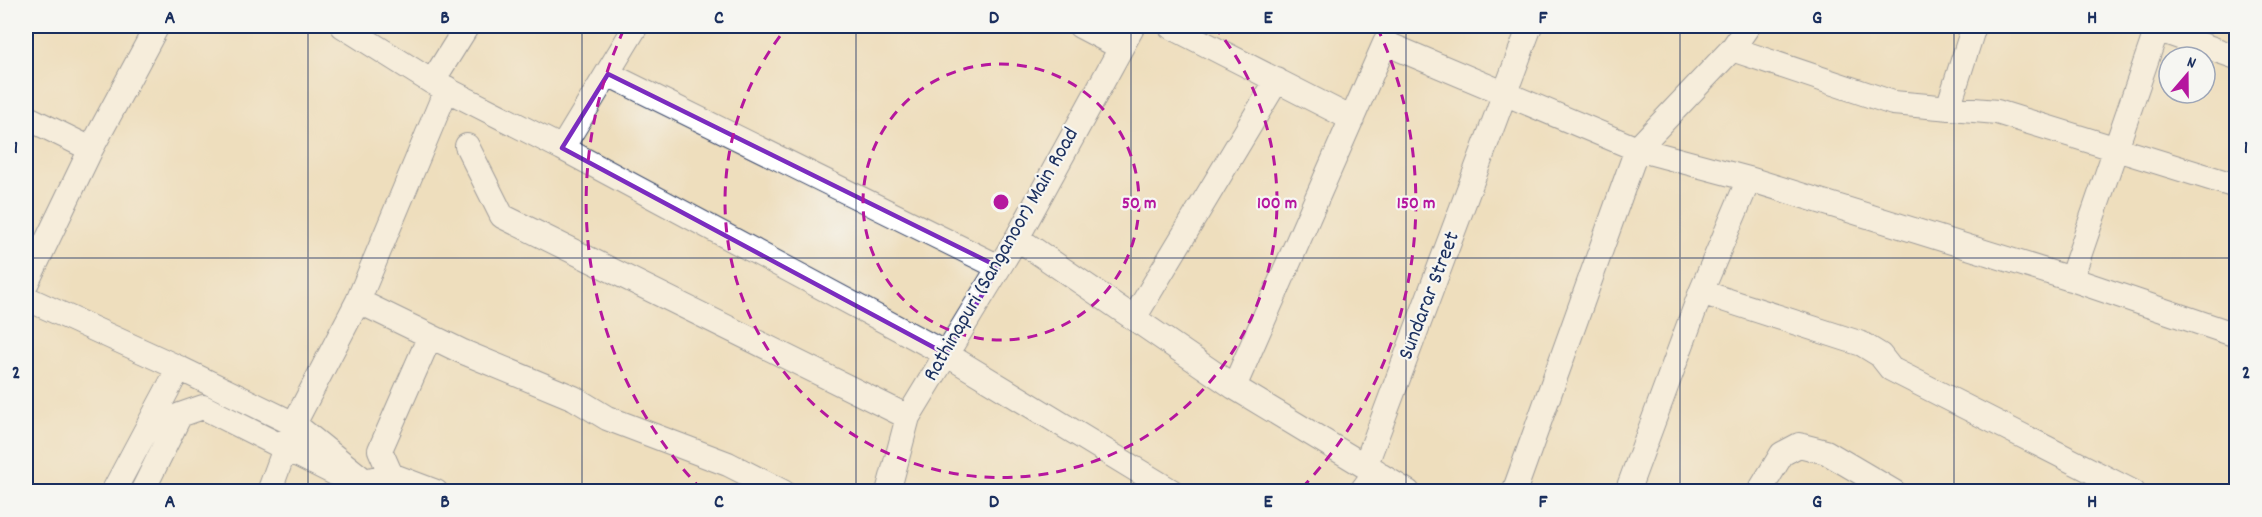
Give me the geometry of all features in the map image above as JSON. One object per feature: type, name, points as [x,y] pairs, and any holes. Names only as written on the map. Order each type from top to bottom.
[{"type":"street","points":[[26,284],[91,149],[157,26]]},
{"type":"street","points":[[343,26],[440,85],[946,354],[1173,492]]},
{"type":"street","points":[[269,492],[294,424],[358,301],[440,85],[467,26]]},
{"type":"street","points":[[562,148],[636,26]]},
{"type":"street","points":[[1080,26],[1120,47]]},
{"type":"street","name":"Rathinapuri (Sanganoor) Main Road","points":[[888,492],[908,417],[1017,237],[1133,26]]},
{"type":"street","points":[[1170,26],[1352,119]]},
{"type":"street","name":"Sundarar Street","points":[[1361,492],[1530,26]]},
{"type":"street","points":[[1514,492],[1637,149],[1732,49],[1748,26]]},
{"type":"street","points":[[1948,108],[1974,26]]},
{"type":"street","points":[[2071,279],[2155,27],[2236,57]]},
{"type":"street","points":[[1234,387],[1384,43],[1637,149],[1749,179],[1971,251],[2071,279],[2236,335]]},
{"type":"street","points":[[1732,49],[1893,103],[1997,112],[2208,175],[2236,186]]},
{"type":"street","points":[[608,74],[999,267]]},
{"type":"street","points":[[1134,318],[1277,80]]},
{"type":"street","points":[[26,117],[91,149]]},
{"type":"street","points":[[467,146],[502,216],[908,417]]},
{"type":"street","points":[[1627,492],[1701,292],[1749,179]]},
{"type":"street","points":[[1017,237],[1234,387],[1408,492]]},
{"type":"street","points":[[1701,292],[1862,344],[1880,355],[1891,369],[2123,489]]},
{"type":"street","points":[[26,298],[294,424],[365,481],[391,475],[436,492]]},
{"type":"street","points":[[358,301],[430,336],[574,398],[607,418],[742,482],[783,492]]},
{"type":"street","points":[[391,475],[380,450],[430,336]]},
{"type":"street","points":[[113,492],[179,368]]},
{"type":"street","points":[[142,492],[180,415],[203,407],[372,492]]},
{"type":"street","points":[[1759,492],[1782,454],[1799,445],[1826,452],[1894,492]]},
{"type":"highlighted area","points":[[608,74],[999,267],[946,354],[562,148]]}]
